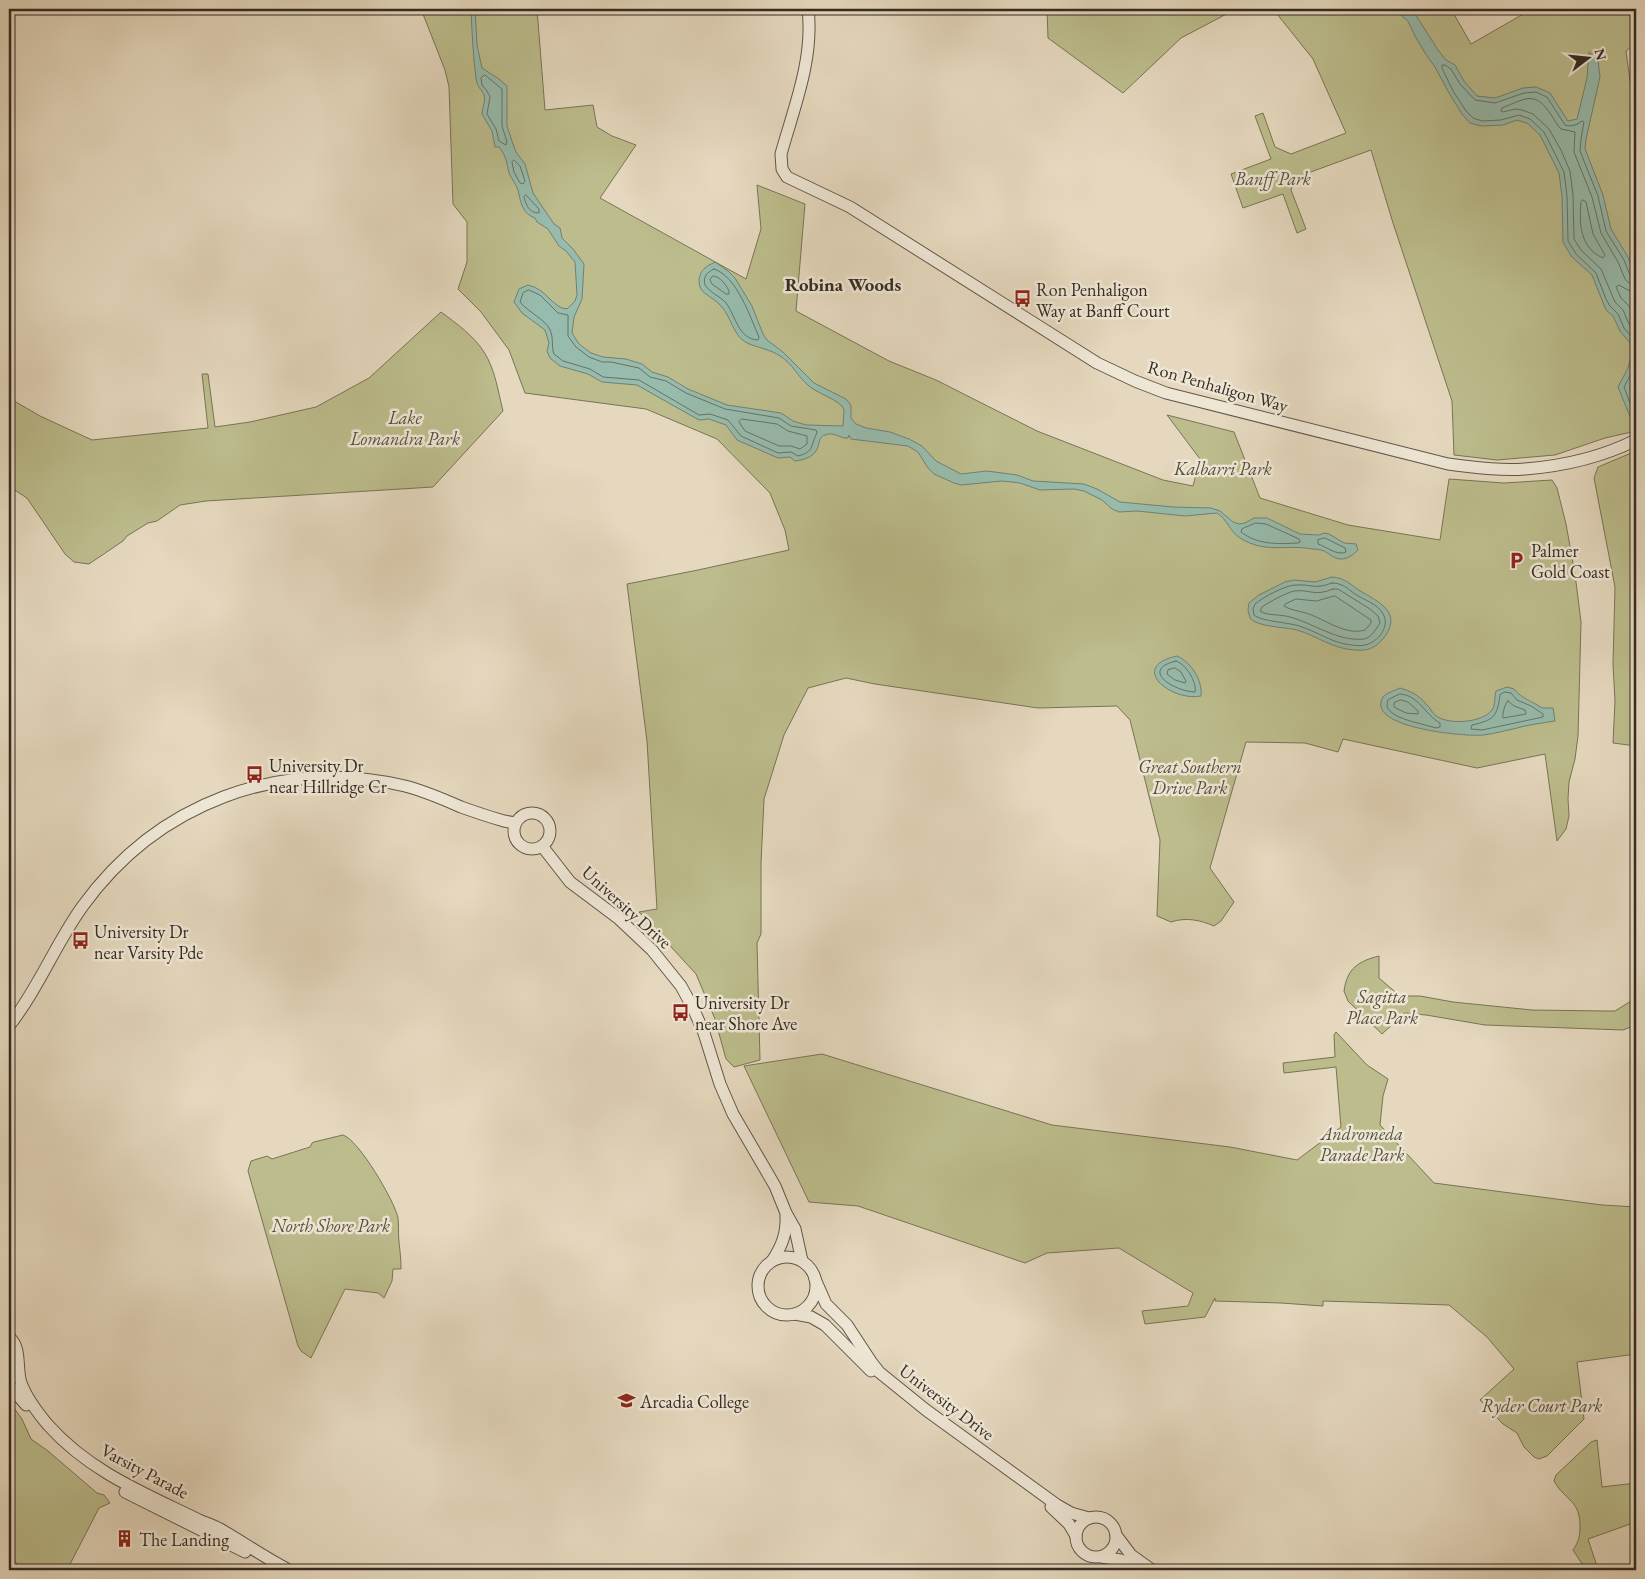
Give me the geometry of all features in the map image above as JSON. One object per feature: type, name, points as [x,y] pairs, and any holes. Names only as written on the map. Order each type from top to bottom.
[{"type":"street","name":"Ron Penhaligon Way","points":[[808,9],[810,29],[806,68],[781,154],[782,169],[787,176],[850,207],[1097,363],[1134,381],[1166,393],[1448,464],[1485,468],[1524,469],[1573,462],[1608,453],[1636,440]]},
{"type":"street","points":[[9,1026],[26,1002],[81,908],[114,869],[132,852],[164,828],[226,796],[262,785],[288,780],[330,776],[344,777],[405,786],[504,821],[515,823]]},
{"type":"street","points":[[529,812],[546,819],[550,836],[542,846],[531,849],[520,845],[514,835],[515,823],[529,812]]},
{"type":"street","name":"University Drive","points":[[542,846],[570,882],[618,918],[652,950],[681,986],[704,1033],[720,1084],[733,1114],[774,1186],[795,1228],[802,1261]]},
{"type":"street","name":"University Drive","points":[[772,1261],[781,1248],[786,1228],[786,1213]]},
{"type":"street","points":[[787,1257],[802,1261],[810,1269],[815,1279],[816,1288],[810,1304],[803,1310],[795,1314],[779,1314],[764,1304],[758,1286],[764,1268],[772,1261],[787,1257]]},
{"type":"street","name":"University Drive","points":[[815,1279],[826,1304],[847,1325],[872,1363],[901,1391],[1057,1505],[1071,1513],[1089,1518]]},
{"type":"street","name":"University Drive","points":[[795,1314],[811,1317],[825,1325],[892,1391],[1052,1508],[1069,1524],[1076,1536]]},
{"type":"street","name":"Varsity Parade","points":[[9,1337],[17,1349],[16,1359],[20,1381],[36,1410],[60,1437],[90,1463],[124,1484],[219,1528],[261,1553],[270,1561],[288,1570]]},
{"type":"street","points":[[9,1370],[16,1359]]},
{"type":"street","name":"Varsity Parade","points":[[9,1385],[55,1440],[97,1475],[258,1559],[270,1561]]},
{"type":"street","points":[[1141,1570],[1121,1560],[1092,1557],[1082,1552],[1076,1536],[1080,1525],[1089,1518],[1100,1517],[1107,1520],[1112,1524],[1116,1535],[1131,1555],[1152,1570]]},
{"type":"street","points":[[1101,1557],[1106,1555],[1114,1546],[1116,1535]]},
{"type":"green space","points":[[421,9],[537,9],[545,110],[593,105],[597,127],[612,136],[636,145],[600,198],[746,279],[761,229],[757,185],[805,204],[796,311],[889,361],[936,380],[1037,431],[1163,480],[1193,486],[1200,459],[1167,415],[1234,432],[1260,498],[1348,525],[1440,540],[1449,479],[1504,483],[1552,480],[1557,488],[1566,524],[1581,622],[1578,736],[1569,782],[1569,816],[1566,829],[1557,841],[1545,754],[1477,768],[1343,739],[1338,752],[1305,743],[1246,742],[1210,868],[1234,902],[1221,921],[1214,926],[1193,920],[1171,922],[1157,916],[1160,840],[1130,720],[1117,706],[1038,708],[846,678],[808,688],[784,735],[764,799],[761,863],[761,934],[757,943],[760,1060],[734,1067],[726,1059],[715,1019],[696,974],[639,912],[657,909],[647,741],[627,584],[789,550],[785,530],[770,493],[717,439],[646,409],[525,393],[509,350],[481,312],[458,289],[467,262],[467,222],[453,204],[449,87],[445,70]]},
{"type":"green space","points":[[1047,9],[1236,9],[1181,38],[1123,93],[1048,38]]},
{"type":"green space","name":"Banff Park","points":[[1273,9],[1451,9],[1471,44],[1532,9],[1636,9],[1636,43],[1626,51],[1636,124],[1636,431],[1605,438],[1555,455],[1497,460],[1454,455],[1452,401],[1371,150],[1297,177],[1291,190],[1306,229],[1297,233],[1283,194],[1243,208],[1231,174],[1271,159],[1255,116],[1263,113],[1275,147],[1291,154],[1346,133],[1313,59]]},
{"type":"green space","name":"Lake Lomandra Park","points":[[441,312],[470,335],[484,352],[494,373],[503,411],[433,487],[206,501],[180,505],[157,521],[148,523],[127,536],[123,541],[89,564],[74,562],[65,554],[27,498],[9,485],[9,398],[40,416],[92,440],[208,428],[202,374],[208,374],[215,427],[250,422],[316,407],[369,378]]},
{"type":"green space","points":[[1636,451],[1636,746],[1613,743],[1615,587],[1594,478],[1598,467]]},
{"type":"green space","name":"Sagitta Place Park","points":[[1379,956],[1379,978],[1400,996],[1420,996],[1453,1002],[1532,1010],[1607,1011],[1615,1011],[1636,998],[1636,1025],[1623,1030],[1485,1025],[1405,1013],[1382,1034],[1348,1001],[1344,991],[1348,977],[1355,967],[1366,960]]},
{"type":"green space","points":[[1336,1032],[1367,1065],[1388,1079],[1383,1096],[1380,1125],[1434,1183],[1602,1205],[1636,1207],[1636,1354],[1577,1362],[1584,1419],[1547,1456],[1539,1459],[1534,1457],[1524,1447],[1517,1433],[1503,1424],[1480,1400],[1514,1369],[1487,1337],[1449,1305],[1323,1301],[1323,1306],[1215,1301],[1215,1298],[1205,1317],[1145,1324],[1142,1311],[1188,1306],[1193,1293],[1119,1248],[1047,1253],[1025,1263],[858,1206],[809,1202],[744,1066],[822,1054],[1052,1125],[1230,1147],[1297,1160],[1341,1127],[1336,1067],[1284,1073],[1283,1063],[1335,1057],[1334,1035]]},
{"type":"green space","name":"North Shore Park","points":[[343,1135],[350,1139],[367,1159],[395,1210],[398,1218],[401,1269],[393,1269],[392,1281],[384,1298],[378,1293],[345,1289],[311,1358],[301,1351],[298,1346],[248,1171],[251,1161],[267,1156],[272,1159],[310,1147],[314,1142]]},
{"type":"green space","points":[[9,1401],[22,1419],[31,1439],[97,1493],[104,1495],[110,1503],[99,1508],[67,1570],[22,1570],[9,1554]]},
{"type":"green space","points":[[1597,1440],[1602,1487],[1636,1483],[1636,1522],[1588,1539],[1597,1566],[1596,1570],[1586,1570],[1573,1550],[1580,1534],[1578,1512],[1572,1501],[1558,1488],[1554,1481],[1556,1475],[1591,1442]]},
{"type":"water","points":[[471,9],[475,9],[477,45],[482,68],[507,86],[507,126],[516,152],[525,164],[533,193],[554,224],[560,228],[562,238],[584,264],[582,299],[574,317],[572,333],[579,344],[591,353],[603,357],[626,359],[642,364],[652,372],[668,377],[688,389],[727,405],[781,413],[793,421],[806,425],[843,426],[844,410],[842,406],[809,386],[788,362],[780,356],[742,340],[724,310],[703,292],[699,278],[706,267],[715,262],[735,278],[752,306],[767,340],[783,352],[814,383],[846,399],[851,405],[851,418],[856,424],[866,428],[890,432],[909,439],[922,446],[936,461],[961,474],[987,471],[1017,475],[1033,481],[1084,484],[1120,502],[1173,507],[1211,508],[1220,511],[1233,522],[1239,524],[1254,518],[1267,518],[1300,534],[1329,534],[1344,543],[1356,544],[1358,550],[1353,555],[1341,559],[1318,550],[1259,546],[1240,538],[1217,513],[1185,516],[1137,511],[1119,512],[1112,509],[1102,500],[1084,491],[1074,489],[1040,490],[1020,483],[1002,481],[961,485],[934,474],[918,452],[908,446],[851,439],[849,435],[848,438],[831,434],[823,436],[816,451],[804,459],[795,461],[790,457],[778,458],[737,440],[726,425],[709,419],[699,420],[637,385],[602,382],[588,374],[560,366],[550,358],[547,351],[549,343],[545,330],[522,313],[514,302],[519,289],[528,285],[540,290],[557,305],[567,309],[575,301],[577,295],[575,262],[559,246],[548,229],[527,213],[509,173],[503,153],[499,147],[495,147],[492,131],[482,114],[484,97],[476,79]]},
{"type":"water","points":[[1394,9],[1412,9],[1438,50],[1446,60],[1455,65],[1464,81],[1477,96],[1495,98],[1523,88],[1536,87],[1550,93],[1568,121],[1577,119],[1587,78],[1589,52],[1598,60],[1600,77],[1585,149],[1603,195],[1611,229],[1628,257],[1636,279],[1636,431],[1618,387],[1628,368],[1632,353],[1631,344],[1620,331],[1613,316],[1606,310],[1592,275],[1572,257],[1563,242],[1562,196],[1559,173],[1540,135],[1527,123],[1517,120],[1503,125],[1481,126],[1470,123],[1449,93],[1408,21]]},
{"type":"water","points":[[1332,577],[1348,582],[1377,601],[1388,611],[1391,624],[1382,640],[1376,646],[1363,650],[1347,649],[1332,645],[1297,630],[1265,625],[1250,618],[1249,603],[1259,595],[1285,582],[1294,580],[1315,582]]},
{"type":"water","points":[[1177,656],[1191,667],[1198,678],[1201,696],[1178,694],[1167,689],[1159,682],[1155,675],[1156,668],[1162,661]]},
{"type":"water","points":[[1507,687],[1514,689],[1524,698],[1542,708],[1553,708],[1555,721],[1487,735],[1458,734],[1439,732],[1402,723],[1388,716],[1381,708],[1383,697],[1400,688],[1420,698],[1436,716],[1442,719],[1449,721],[1473,720],[1481,718],[1492,710],[1496,691]]},
{"type":"place","name":"Ron Penhaligon Way at Banff Court","points":[[1022,299]]},
{"type":"place","name":"Palmer Gold Coast","points":[[1517,560]]},
{"type":"place","name":"University Dr near Hillridge Cr","points":[[255,775]]},
{"type":"place","name":"University Dr near Varsity Pde","points":[[80,941]]},
{"type":"place","name":"University Dr near Shore Ave","points":[[681,1012]]},
{"type":"place","name":"Arcadia College","points":[[626,1401]]},
{"type":"place","name":"The Landing","points":[[125,1539]]},
{"type":"district","name":"Robina Woods","points":[[843,284]]},
{"type":"park label","name":"Kalbarri Park","points":[[1223,468]]},
{"type":"park label","name":"Great Southern Drive Park","points":[[1190,776]]},
{"type":"park label","name":"Andromeda Parade Park","points":[[1362,1143]]},
{"type":"park label","name":"Ryder Court Park","points":[[1542,1405]]}]
